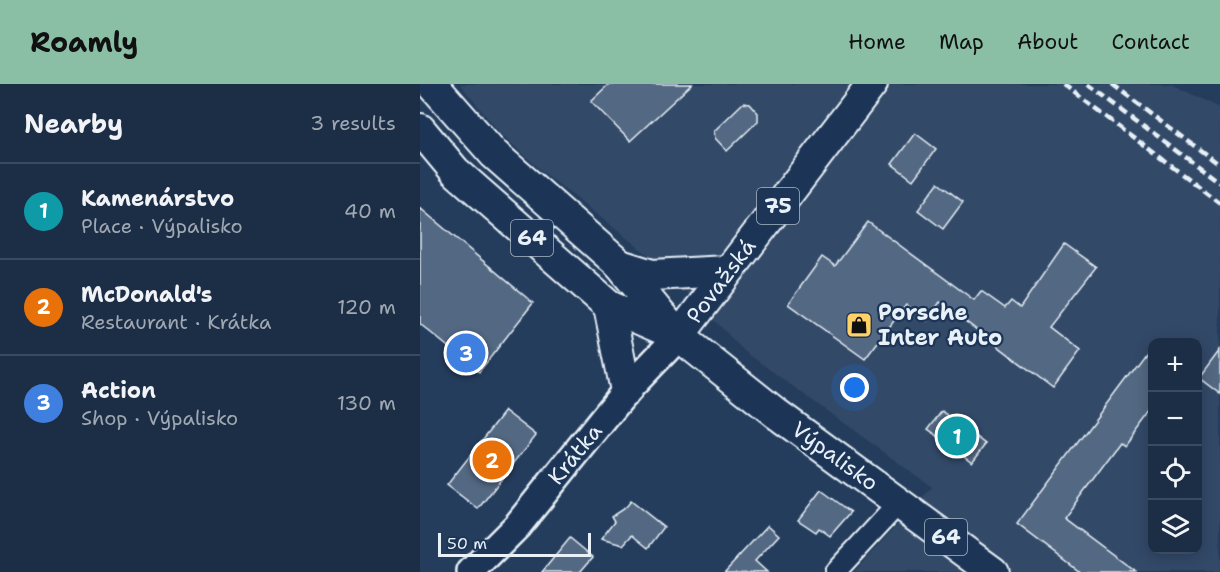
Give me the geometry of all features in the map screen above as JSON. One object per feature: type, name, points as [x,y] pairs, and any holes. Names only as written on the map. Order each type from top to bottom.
[{"type":"main road","name":"Výpalisko","points":[[432,84],[494,154],[620,265],[679,336],[777,414],[993,572]]},
{"type":"main road","name":"Považská","points":[[679,336],[872,84]]},
{"type":"main road","name":"Výpalisko","points":[[420,129],[455,171],[609,306],[679,336]]},
{"type":"main road","name":"64","points":[[620,265],[652,275],[728,271]]},
{"type":"main road","points":[[609,306],[626,391]]},
{"type":"main road","name":"Krátka","points":[[471,572],[517,526],[626,391],[679,336]]},
{"type":"street","points":[[836,572],[899,502]]},
{"type":"shaded area","points":[[460,84],[1171,84],[1220,108],[1220,572],[854,572],[932,487],[744,351],[661,265],[543,172],[499,132]]},
{"type":"building","points":[[609,84],[692,84],[630,141],[591,101]]},
{"type":"building","points":[[743,103],[750,104],[758,113],[758,121],[727,151],[715,138],[714,131]]},
{"type":"building","points":[[915,133],[936,149],[913,180],[892,164]]},
{"type":"building","points":[[938,183],[963,202],[943,229],[918,210]]},
{"type":"building","points":[[420,208],[533,303],[479,372],[420,324]]},
{"type":"building","points":[[868,222],[974,300],[981,291],[1005,308],[1011,301],[1020,308],[1064,244],[1096,267],[1049,327],[1080,351],[1053,388],[940,302],[927,321],[906,305],[865,359],[788,304],[822,257],[835,266]]},
{"type":"building","points":[[1148,348],[1148,415],[1125,446],[1120,443],[1064,518],[1136,572],[1080,572],[1017,524]]},
{"type":"building","points":[[1220,350],[1220,394],[1202,380],[1202,374]]},
{"type":"building","points":[[505,411],[536,435],[478,509],[447,485]]},
{"type":"building","points":[[942,411],[986,444],[972,462],[952,450],[950,445],[928,429]]},
{"type":"building","points":[[821,490],[851,512],[830,536],[819,528],[816,532],[798,520]]},
{"type":"building","points":[[631,501],[664,527],[648,548],[632,535],[623,545],[601,539],[615,521],[612,516]]},
{"type":"building","points":[[768,525],[779,535],[755,561],[767,572],[724,572]]},
{"type":"building","points":[[570,538],[593,557],[580,572],[542,572]]},
{"type":"railway","points":[[1063,84],[1220,203]]},
{"type":"railway","points":[[1088,84],[1220,183]]},
{"type":"railway","points":[[1112,84],[1220,165]]},
{"type":"place","name":"Porsche Inter Auto","points":[[859,325]]},
{"type":"place","name":"Action","points":[[466,353]]},
{"type":"place","name":"Kamenárstvo","points":[[957,436]]},
{"type":"place","name":"McDonald's","points":[[492,460]]}]
